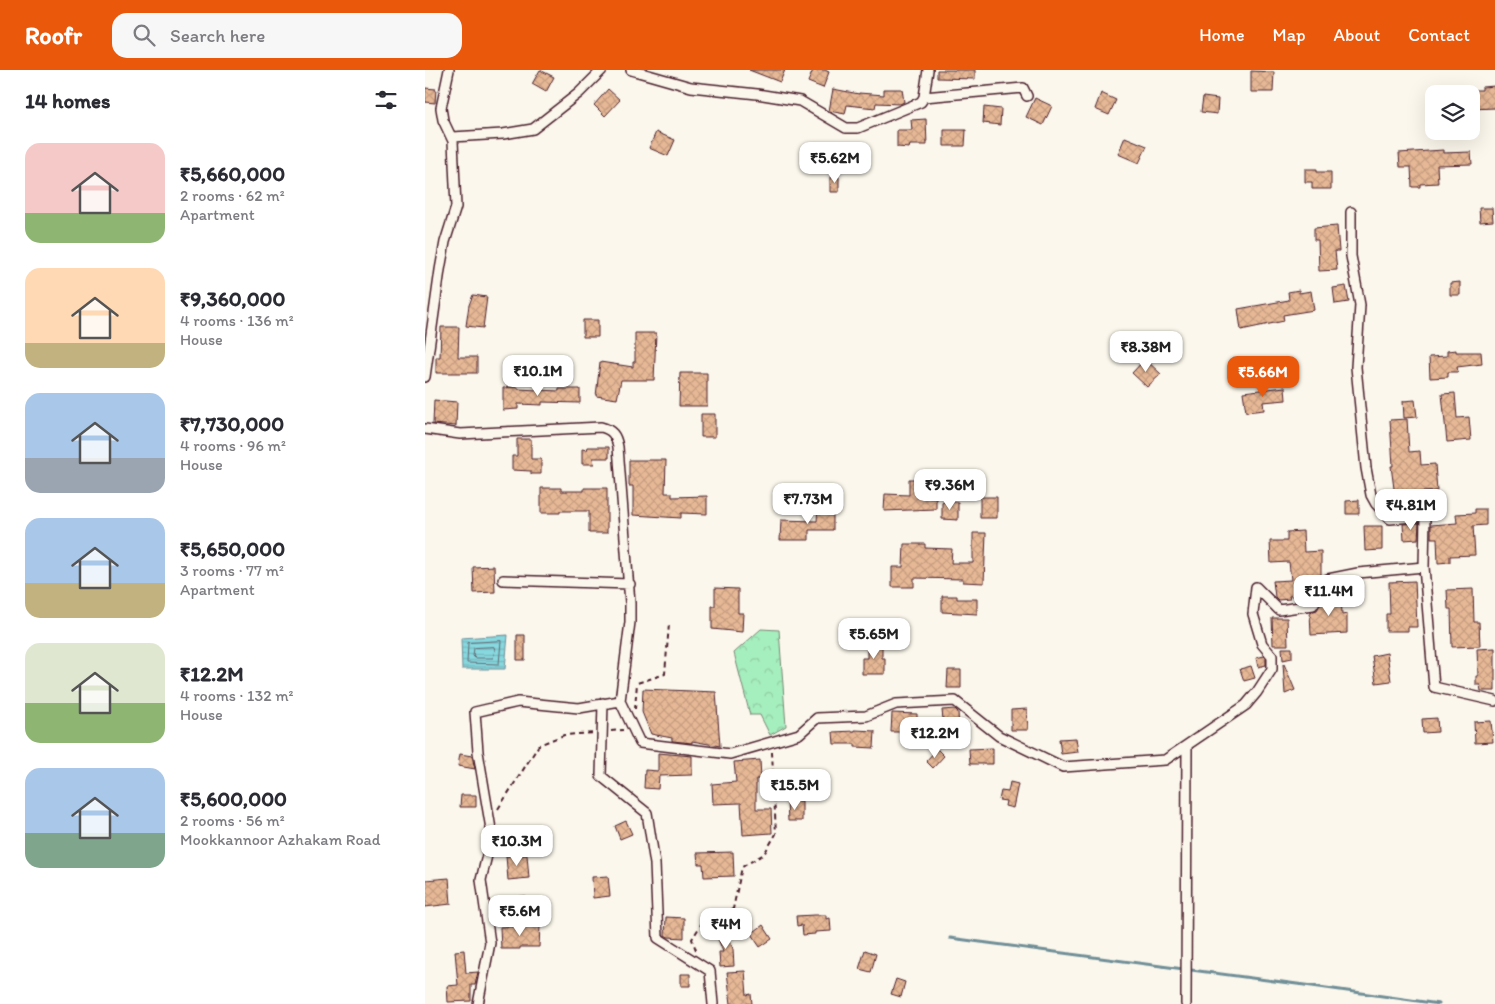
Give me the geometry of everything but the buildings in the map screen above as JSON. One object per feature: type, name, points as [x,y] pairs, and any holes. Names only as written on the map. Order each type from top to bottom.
[{"type":"street","points":[[425,377],[445,242],[456,207],[452,137],[443,120],[441,108],[449,70]]},
{"type":"street","points":[[452,137],[503,134],[533,129],[579,94],[602,70]]},
{"type":"street","points":[[631,70],[691,87],[800,101],[846,128],[858,128],[921,102],[924,97],[929,70]]},
{"type":"street","points":[[924,97],[1023,88],[1027,96]]},
{"type":"street","points":[[1351,212],[1351,256],[1360,304],[1356,367],[1366,468],[1371,495],[1376,504],[1390,519],[1425,516],[1424,567],[1434,687],[1495,702]]},
{"type":"street","points":[[425,429],[460,434],[601,427],[608,429],[614,434],[618,447],[630,584],[630,622],[620,701],[640,743],[730,754],[799,734],[817,718],[866,716],[896,704],[955,701],[999,736],[1063,767],[1165,760],[1246,705],[1257,692],[1272,668],[1272,656],[1262,644],[1253,614],[1256,587],[1279,610],[1313,605],[1328,578],[1358,573],[1424,567]]},
{"type":"street","points":[[503,580],[630,584]]},
{"type":"street","points":[[478,1004],[490,943],[481,880],[493,835],[478,752],[475,712],[518,702],[579,708],[620,701]]},
{"type":"street","points":[[603,703],[601,776],[647,813],[655,864],[658,938],[710,971],[713,1004]]},
{"type":"street","points":[[1186,1004],[1187,745]]},
{"type":"path","points":[[702,966],[692,939],[702,923],[733,909],[742,867],[764,854],[776,834],[772,742]]},
{"type":"green space","points":[[761,629],[779,630],[786,726],[770,735],[760,715],[750,715],[734,653]]},
{"type":"water","points":[[508,635],[505,669],[462,669],[461,638]]},
{"type":"waterway","points":[[950,938],[1439,1004]]}]
